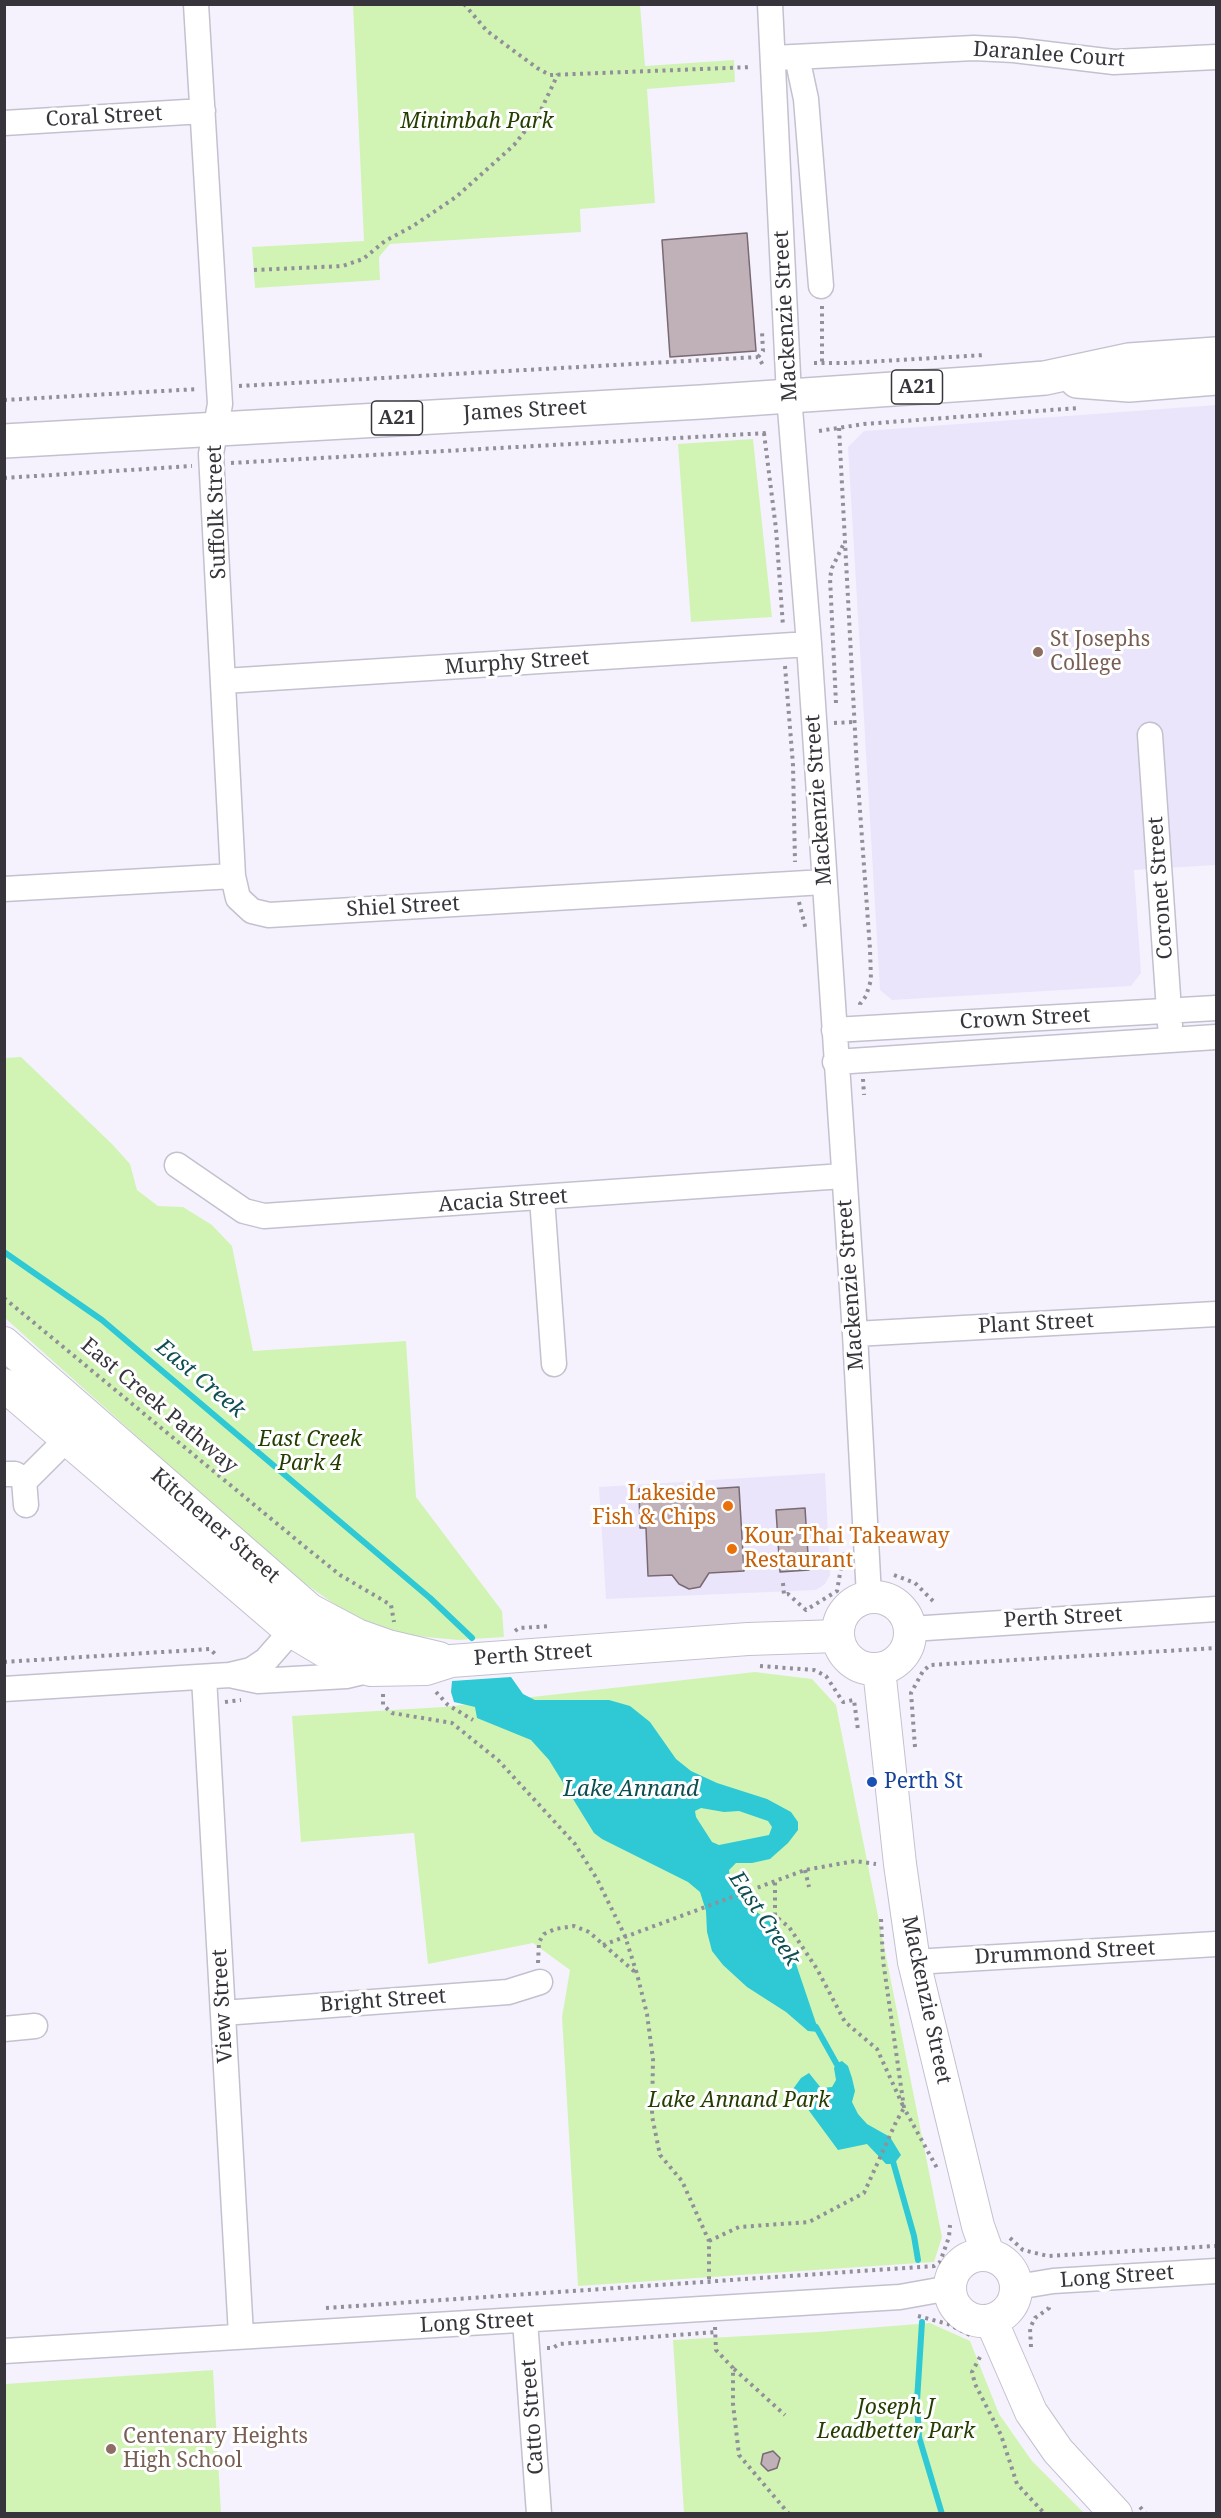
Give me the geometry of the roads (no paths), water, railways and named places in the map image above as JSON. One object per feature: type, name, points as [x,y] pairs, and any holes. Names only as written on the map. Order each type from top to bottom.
[{"type":"highway","name":"James Street","points":[[4,441],[789,396],[1045,378],[1129,360],[1216,354]]},
{"type":"highway","name":"James Street","points":[[1045,378],[1129,386],[1216,378]]},
{"type":"main road","name":"Kitchener Street","points":[[4,1343],[301,1620],[338,1659],[380,1662]]},
{"type":"main road","name":"Kitchener Street","points":[[4,1385],[67,1439],[301,1620]]},
{"type":"main road","points":[[869,1596],[879,1596],[896,1604],[903,1611],[910,1629],[909,1645],[900,1658],[879,1669],[863,1667],[848,1659],[838,1636],[842,1614],[858,1600],[869,1596]]},
{"type":"main road","name":"Perth Street","points":[[380,1662],[426,1669],[452,1661],[736,1640],[838,1636]]},
{"type":"main road","name":"Mackenzie Street","points":[[879,1669],[900,1864],[914,1962],[978,2226],[998,2244]]},
{"type":"main road","points":[[982,2336],[1010,2308],[1017,2287],[1016,2278],[1005,2262],[998,2244],[966,2259],[957,2267],[950,2288],[956,2307],[963,2314],[981,2321],[982,2336],[1058,2451],[1127,2510]]},
{"type":"street","name":"Suffolk Street","points":[[196,4],[220,404],[211,454],[233,876]]},
{"type":"street","name":"Mackenzie Street","points":[[770,4],[775,61],[789,396],[809,644],[835,1062],[855,1334],[869,1596]]},
{"type":"street","name":"Daranlee Court","points":[[775,61],[974,48],[1004,49],[1114,62],[1216,57]]},
{"type":"street","name":"Mackenzie Street","points":[[775,61],[806,99],[821,286]]},
{"type":"street","name":"Coral Street","points":[[4,123],[203,111]]},
{"type":"street","name":"Murphy Street","points":[[224,681],[809,644]]},
{"type":"street","name":"Coronet Street","points":[[1150,735],[1171,1040]]},
{"type":"street","name":"Shiel Street","points":[[233,876],[238,898],[252,911],[269,915],[824,882]]},
{"type":"street","points":[[4,889],[233,876]]},
{"type":"street","name":"Crown Street","points":[[834,1030],[1216,1008]]},
{"type":"street","name":"Crown Street","points":[[835,1062],[1216,1037]]},
{"type":"street","name":"Acacia Street","points":[[177,1165],[244,1211],[264,1216],[843,1176]]},
{"type":"street","points":[[542,1198],[554,1364]]},
{"type":"street","name":"Plant Street","points":[[855,1334],[1216,1314]]},
{"type":"street","points":[[14,1477],[26,1480],[67,1439]]},
{"type":"street","points":[[14,1477],[26,1505]]},
{"type":"street","name":"Perth Street","points":[[910,1629],[1216,1609]]},
{"type":"street","name":"Perth Street","points":[[4,1689],[230,1675],[251,1670],[266,1660],[301,1620]]},
{"type":"street","name":"Perth Street","points":[[230,1675],[258,1682],[346,1676],[380,1662]]},
{"type":"street","name":"View Street","points":[[204,1677],[241,2335]]},
{"type":"street","name":"Drummond Street","points":[[914,1962],[1216,1944]]},
{"type":"street","name":"Bright Street","points":[[223,2013],[508,1992],[540,1982]]},
{"type":"street","points":[[4,2028],[35,2026]]},
{"type":"street","name":"Long Street","points":[[1017,2287],[1053,2281],[1216,2271]]},
{"type":"street","name":"Long Street","points":[[4,2351],[900,2297],[950,2288]]},
{"type":"street","name":"Catto Street","points":[[525,2320],[539,2514]]},
{"type":"water","name":"Lake Annand","points":[[511,1677],[523,1694],[535,1700],[609,1700],[630,1706],[650,1722],[676,1759],[691,1771],[717,1783],[767,1799],[791,1812],[798,1822],[798,1830],[788,1843],[770,1859],[752,1863],[736,1863],[729,1870],[730,1878],[738,1898],[769,1921],[796,1964],[819,2032],[808,2031],[786,2012],[747,1987],[723,1965],[712,1951],[707,1932],[706,1911],[700,1892],[688,1882],[594,1833],[549,1760],[531,1740],[477,1718],[475,1707],[454,1702],[451,1692],[452,1681]],"holes":[[[701,1808],[724,1812],[739,1811],[768,1821],[772,1827],[769,1835],[719,1845],[712,1842],[696,1817],[695,1811]]]},
{"type":"water","points":[[842,2061],[848,2066],[852,2078],[855,2091],[852,2102],[858,2114],[867,2124],[890,2137],[901,2155],[894,2164],[886,2164],[867,2144],[838,2150],[793,2089],[801,2078],[809,2073],[821,2088],[832,2087],[836,2080],[834,2068]]},
{"type":"waterway","name":"East Creek","points":[[4,1252],[102,1320],[430,1598],[472,1638]]},
{"type":"waterway","name":"East Creek","points":[[816,2027],[840,2070]]},
{"type":"waterway","name":"East Creek","points":[[892,2158],[914,2236],[918,2260]]},
{"type":"waterway","name":"East Creek","points":[[922,2322],[917,2401],[919,2437],[942,2514]]},
{"type":"place","name":"St Josephs College","points":[[1038,652]]},
{"type":"place","name":"Lakeside Fish & Chips","points":[[728,1506]]},
{"type":"place","name":"Kour Thai Takeaway Restaurant","points":[[732,1549]]},
{"type":"place","name":"Perth St","points":[[872,1782]]},
{"type":"place","name":"Centenary Heights High School","points":[[111,2449]]},
{"type":"park label","name":"Minimbah Park","points":[[477,122]]},
{"type":"park label","name":"East Creek Park 4","points":[[310,1452]]},
{"type":"park label","name":"Lake Annand Park","points":[[739,2101]]},
{"type":"park label","name":"Joseph J Leadbetter Park","points":[[896,2420]]}]
